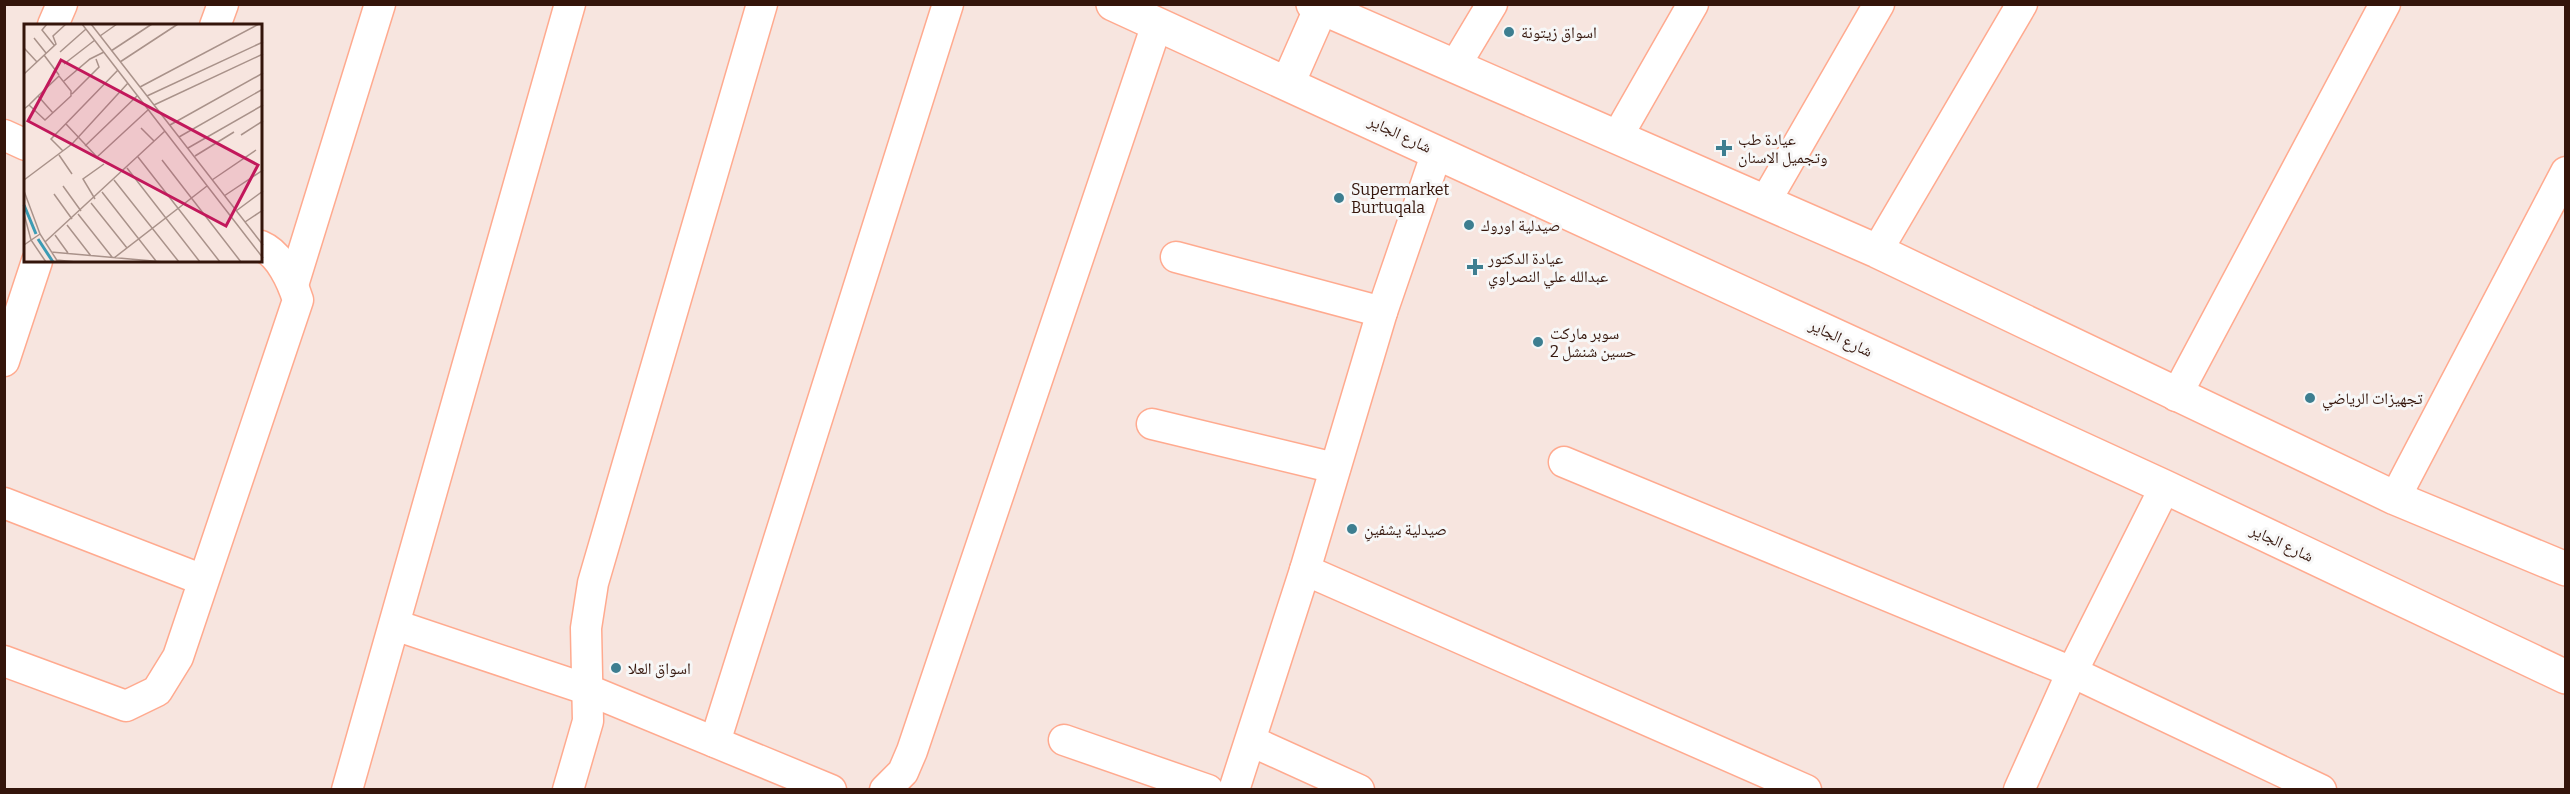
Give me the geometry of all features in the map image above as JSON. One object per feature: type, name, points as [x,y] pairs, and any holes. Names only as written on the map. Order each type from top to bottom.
[{"type":"street","points":[[216,24],[223,4]]},
{"type":"street","points":[[293,285],[380,4]]},
{"type":"street","points":[[347,789],[570,4]]},
{"type":"street","points":[[568,789],[588,721],[586,628],[593,584],[762,4]]},
{"type":"street","points":[[715,742],[948,4]]},
{"type":"street","name":"شارع الجاير","points":[[1113,4],[2165,487],[2565,677]]},
{"type":"street","points":[[1455,66],[1492,4]]},
{"type":"street","points":[[1617,137],[1694,4]]},
{"type":"street","points":[[1765,202],[1880,4]]},
{"type":"street","points":[[1877,251],[2022,4]]},
{"type":"street","points":[[2176,396],[2385,4]]},
{"type":"street","points":[[1288,83],[1317,6],[1877,251],[2176,396],[2395,498],[2565,569]]},
{"type":"street","points":[[885,789],[903,772],[912,752],[1157,24]]},
{"type":"street","points":[[4,135],[24,144]]},
{"type":"street","points":[[1234,789],[1305,570],[1382,312],[1437,152]]},
{"type":"street","points":[[2395,498],[2565,172]]},
{"type":"street","points":[[4,661],[126,706],[157,691],[178,657],[298,300],[293,285],[271,250],[262,246]]},
{"type":"street","points":[[1176,257],[1382,312]]},
{"type":"street","points":[[4,361],[37,262]]},
{"type":"street","points":[[1152,424],[1335,468]]},
{"type":"street","points":[[1564,462],[2072,672],[2321,789]]},
{"type":"street","points":[[2019,789],[2072,672],[2165,487]]},
{"type":"street","points":[[4,503],[203,580]]},
{"type":"street","points":[[1305,570],[1806,789]]},
{"type":"street","points":[[395,625],[586,689],[831,789]]},
{"type":"street","points":[[1064,740],[1208,789]]},
{"type":"street","points":[[1251,741],[1359,789]]},
{"type":"place","name":"اسواق زيتونة","points":[[1509,32]]},
{"type":"place","name":"عيادة طب وتجميل الاسنان","points":[[1724,148]]},
{"type":"place","name":"Supermarket Burtuqala","points":[[1339,198]]},
{"type":"place","name":"صيدلية اوروك","points":[[1469,225]]},
{"type":"place","name":"عيادة الدكتور عبدالله علي النصراوي","points":[[1475,267]]},
{"type":"place","name":"سوبر ماركت حسين شنشل 2","points":[[1538,342]]},
{"type":"place","name":"تجهيزات الرياضي","points":[[2310,398]]},
{"type":"place","name":"صيدلية يشفينِ","points":[[1352,529]]},
{"type":"place","name":"اسواق العلا","points":[[616,668]]}]
